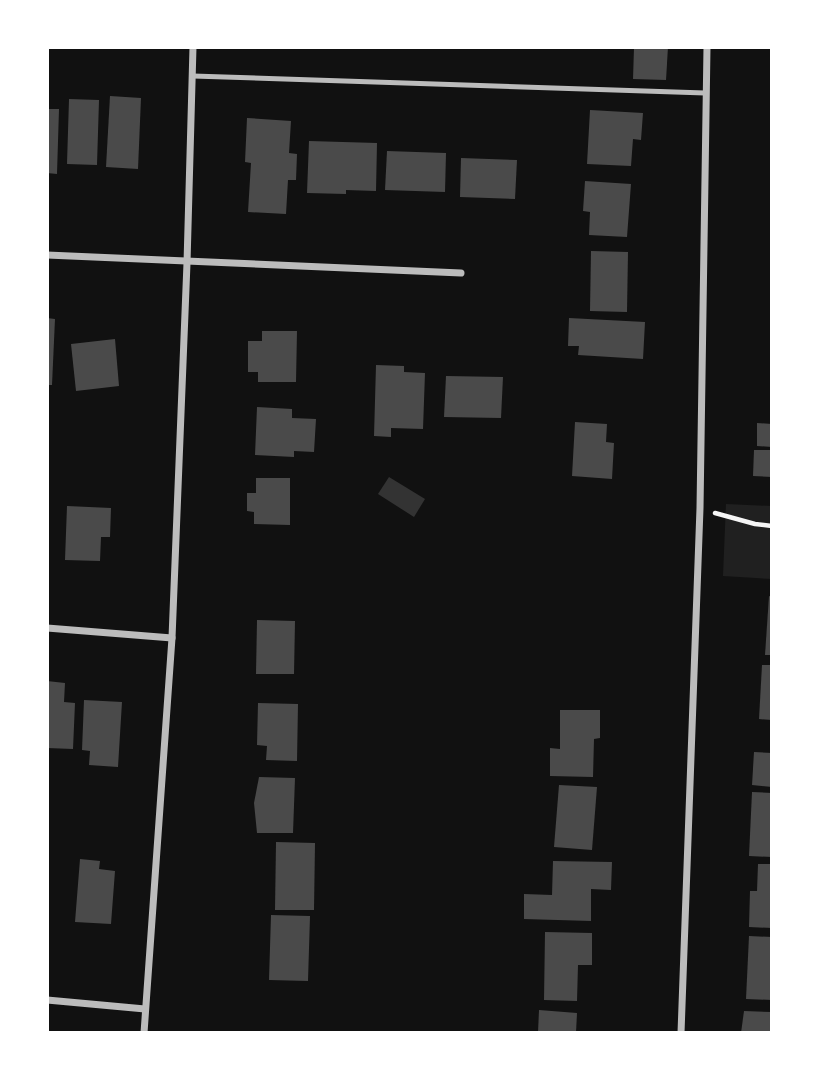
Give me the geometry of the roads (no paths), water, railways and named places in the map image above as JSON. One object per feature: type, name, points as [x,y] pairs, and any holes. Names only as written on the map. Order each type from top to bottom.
[{"type":"street","points":[[145,1033],[172,638],[187,263],[192,47]]},
{"type":"street","points":[[681,1033],[700,509],[707,47]]},
{"type":"street","points":[[47,256],[461,274]]},
{"type":"street","points":[[47,628],[172,638]]},
{"type":"street","points":[[47,1000],[145,1009]]},
{"type":"lane","points":[[193,76],[705,93]]}]
